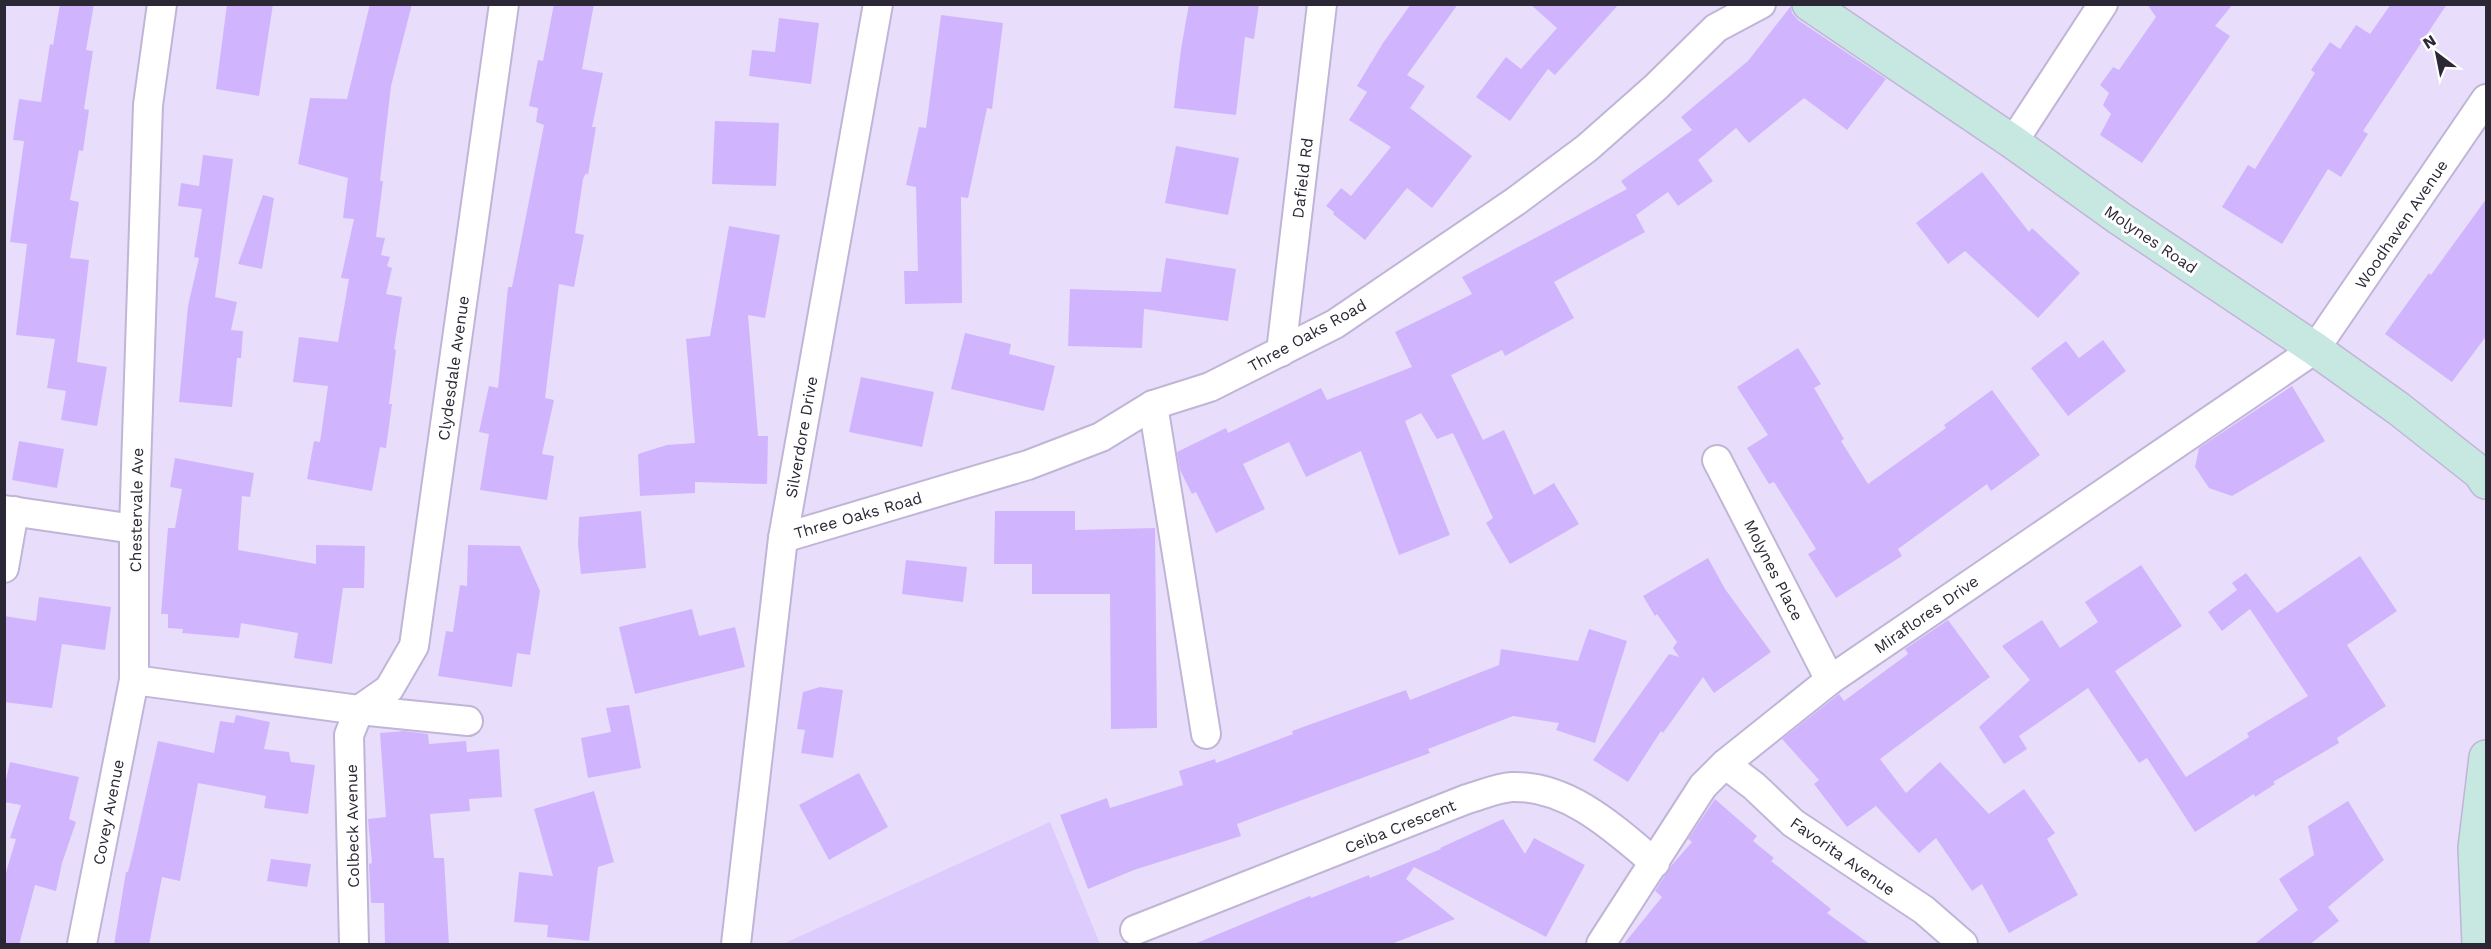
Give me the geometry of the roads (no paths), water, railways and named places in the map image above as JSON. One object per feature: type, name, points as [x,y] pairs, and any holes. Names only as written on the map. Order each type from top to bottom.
[{"type":"main road","name":"Molynes Road","points":[[1809,4],[2013,142],[2119,218],[2315,349],[2399,409],[2480,473],[2487,482]]},
{"type":"main road","points":[[2479,945],[2475,848],[2487,757]]},
{"type":"street","name":"Chestervale Ave","points":[[134,680],[134,529],[148,105],[162,4]]},
{"type":"street","name":"Clydesdale Avenue","points":[[359,710],[388,689],[414,646],[504,4]]},
{"type":"street","name":"Silverdore Drive","points":[[736,945],[783,538],[878,4]]},
{"type":"street","name":"Dafield Rd","points":[[1281,352],[1322,4]]},
{"type":"street","name":"Three Oaks Road","points":[[783,538],[1028,465],[1101,437],[1153,405],[1210,387],[1335,324],[1516,201],[1587,148],[1656,87],[1716,27],[1761,4]]},
{"type":"street","points":[[2013,142],[2103,4]]},
{"type":"street","name":"Woodhaven Avenue","points":[[2315,349],[2487,99]]},
{"type":"street","name":"Miraflores Drive","points":[[1601,945],[1703,786],[1725,764],[1830,680],[2315,349]]},
{"type":"street","points":[[1153,405],[1206,734]]},
{"type":"street","name":"Molynes Place","points":[[1717,460],[1830,680]]},
{"type":"street","points":[[4,568],[9,511],[134,529]]},
{"type":"street","points":[[134,680],[359,710],[468,721]]},
{"type":"street","name":"Covey Avenue","points":[[82,945],[134,680]]},
{"type":"street","name":"Colbeck Avenue","points":[[354,945],[349,735],[359,710]]},
{"type":"street","name":"Favorita Avenue","points":[[1725,764],[1754,786],[1793,823],[1924,910],[1963,945]]},
{"type":"street","name":"Ceiba Crescent","points":[[1135,930],[1467,799],[1511,787],[1548,791],[1605,820],[1655,863]]}]
